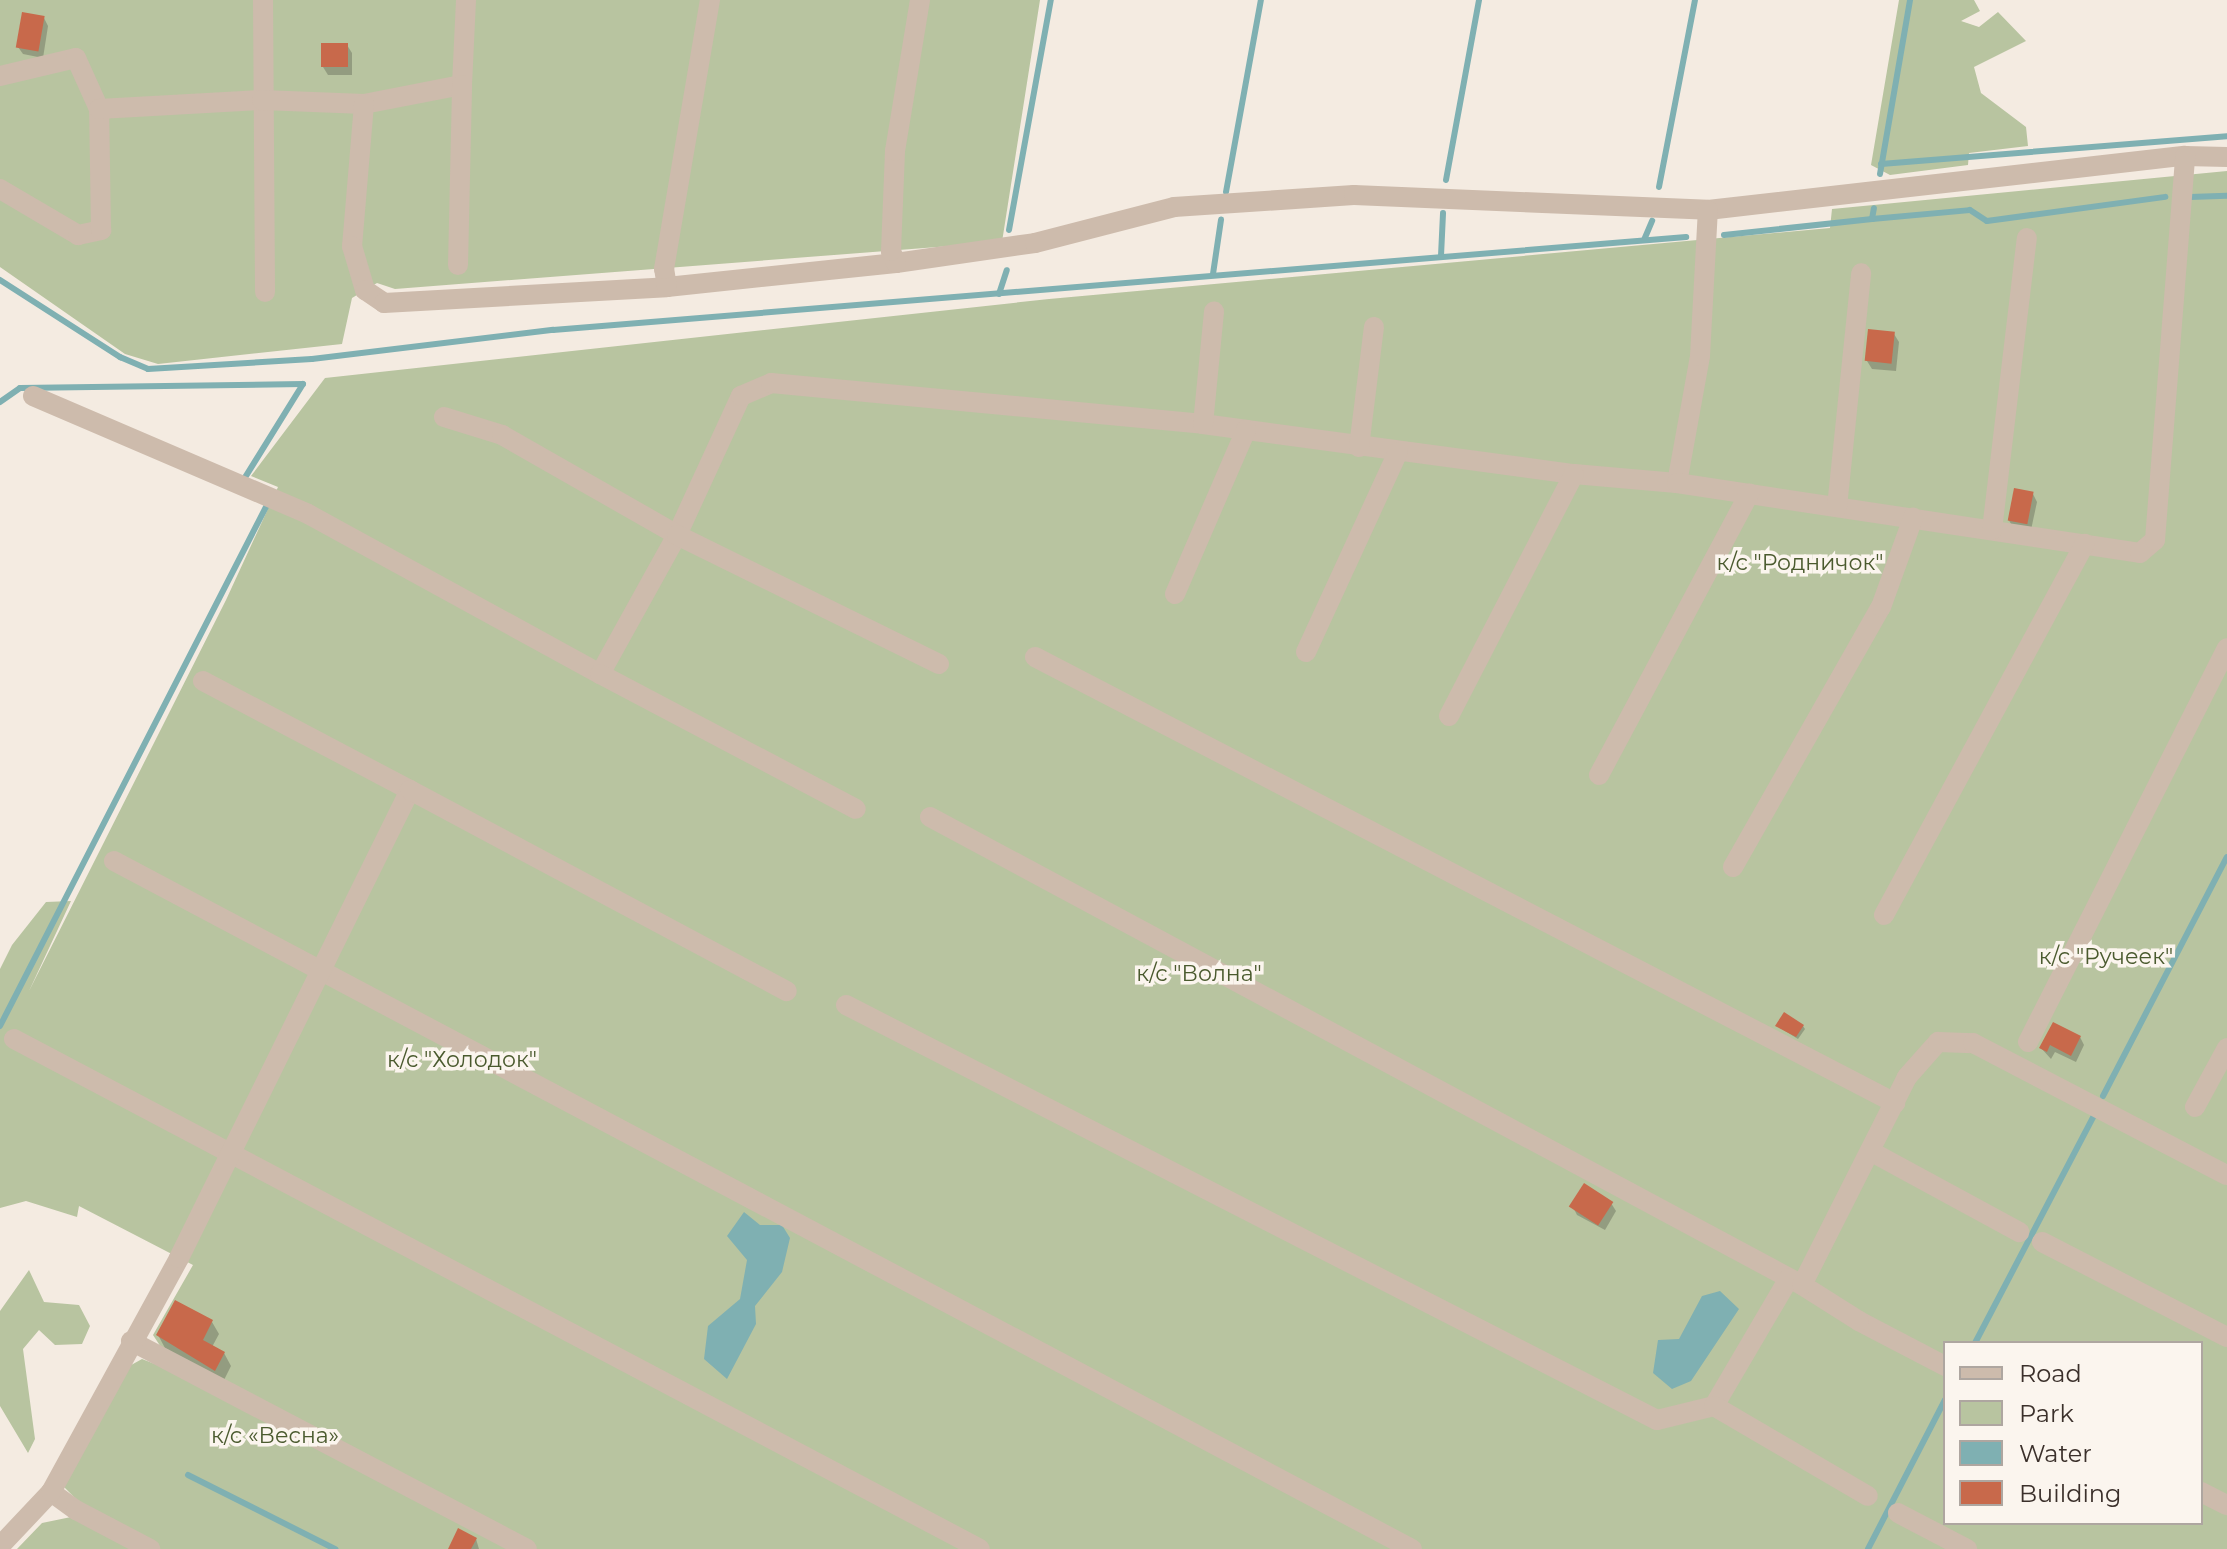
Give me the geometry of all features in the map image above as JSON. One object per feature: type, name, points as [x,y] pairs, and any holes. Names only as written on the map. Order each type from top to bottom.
[{"type":"lane","points":[[263,0],[265,292]]},
{"type":"lane","points":[[458,265],[466,0]]},
{"type":"lane","points":[[667,287],[664,269],[710,0]]},
{"type":"lane","points":[[896,263],[891,251],[895,151],[920,0]]},
{"type":"lane","points":[[0,76],[76,58],[99,109],[101,230],[78,235],[0,189]]},
{"type":"lane","points":[[99,109],[262,100],[364,104],[462,85]]},
{"type":"lane","points":[[364,104],[352,246],[365,290],[384,303],[667,287],[896,263],[1035,243],[1174,207],[1354,195],[1708,210],[2185,156],[2227,157]]},
{"type":"lane","points":[[600,674],[677,535],[741,396],[771,383],[1203,424],[1574,474],[1677,483],[2140,553],[2155,540],[2185,156]]},
{"type":"lane","points":[[1677,483],[1700,356],[1708,210]]},
{"type":"lane","points":[[1992,530],[2027,238]]},
{"type":"lane","points":[[1837,507],[1861,273]]},
{"type":"lane","points":[[1203,424],[1214,312]]},
{"type":"lane","points":[[1359,447],[1374,327]]},
{"type":"lane","points":[[33,396],[308,514],[600,674],[856,809]]},
{"type":"lane","points":[[444,417],[502,435],[677,535],[939,664]]},
{"type":"lane","points":[[1175,594],[1246,430]]},
{"type":"lane","points":[[1306,652],[1398,452]]},
{"type":"lane","points":[[1449,716],[1574,474]]},
{"type":"lane","points":[[1599,775],[1749,494]]},
{"type":"lane","points":[[1733,867],[1881,607],[1913,518]]},
{"type":"lane","points":[[1884,915],[2085,544]]},
{"type":"lane","points":[[2028,1042],[2227,648]]},
{"type":"lane","points":[[1035,657],[1895,1103]]},
{"type":"lane","points":[[203,681],[787,991]]},
{"type":"lane","points":[[0,1546],[51,1492],[179,1258],[410,790]]},
{"type":"lane","points":[[930,817],[1795,1281],[1859,1321],[1943,1365]]},
{"type":"lane","points":[[114,861],[320,973],[1412,1549]]},
{"type":"lane","points":[[846,1005],[1657,1420],[1714,1406],[1795,1281],[1870,1151],[1907,1077],[1938,1042],[1973,1043],[2227,1175]]},
{"type":"lane","points":[[14,1039],[980,1549]]},
{"type":"lane","points":[[2195,1107],[2227,1048]]},
{"type":"lane","points":[[1870,1151],[2019,1232]]},
{"type":"lane","points":[[2042,1242],[2227,1337]]},
{"type":"lane","points":[[131,1341],[527,1549]]},
{"type":"lane","points":[[1714,1406],[1868,1496]]},
{"type":"lane","points":[[51,1492],[76,1510],[150,1549]]},
{"type":"lane","points":[[2203,1493],[2227,1505]]},
{"type":"lane","points":[[1898,1513],[1967,1549]]},
{"type":"green space","points":[[0,0],[1040,0],[1002,242],[395,289],[377,283],[352,298],[342,344],[158,364],[125,354],[0,267]]},
{"type":"green space","points":[[1899,0],[1974,0],[1980,11],[1961,21],[1979,27],[1998,12],[2026,41],[1974,67],[1981,93],[2026,127],[2028,146],[1969,153],[1968,165],[1890,175],[1871,165]]},
{"type":"green space","points":[[2227,171],[2227,1549],[17,1549],[42,1523],[71,1517],[80,1503],[62,1485],[124,1369],[142,1359],[178,1373],[153,1335],[193,1265],[79,1206],[77,1217],[26,1201],[0,1208],[0,969],[12,945],[46,902],[71,901],[29,991],[226,600],[278,487],[251,476],[325,378],[1049,299],[1830,228],[1832,209]]},
{"type":"green space","points":[[29,1270],[44,1302],[79,1305],[90,1326],[82,1344],[55,1345],[39,1330],[23,1349],[35,1439],[28,1453],[0,1406],[0,1311]]},
{"type":"water","points":[[744,1212],[760,1225],[782,1225],[790,1238],[782,1272],[755,1306],[756,1324],[727,1379],[704,1359],[708,1326],[740,1299],[747,1260],[727,1236]]},
{"type":"water","points":[[1720,1291],[1739,1309],[1691,1381],[1672,1389],[1653,1373],[1658,1340],[1679,1339],[1702,1296]]},
{"type":"building","points":[[22,12],[45,16],[38,51],[16,47]]},
{"type":"building","points":[[321,43],[348,43],[348,67],[321,67]]},
{"type":"building","points":[[1868,329],[1895,332],[1892,364],[1865,361]]},
{"type":"building","points":[[2014,488],[2034,492],[2027,524],[2008,520]]},
{"type":"building","points":[[1784,1012],[1804,1025],[1796,1037],[1775,1026]]},
{"type":"building","points":[[2053,1022],[2081,1036],[2071,1056],[2050,1045],[2047,1052],[2039,1048]]},
{"type":"building","points":[[1584,1183],[1613,1202],[1598,1226],[1569,1206]]},
{"type":"building","points":[[175,1300],[213,1320],[203,1340],[225,1352],[215,1371],[156,1335]]},
{"type":"building","points":[[458,1528],[477,1538],[471,1549],[448,1549]]},
{"type":"waterway","points":[[1009,230],[1051,0]]},
{"type":"waterway","points":[[1226,192],[1261,0]]},
{"type":"waterway","points":[[1446,180],[1479,0]]},
{"type":"waterway","points":[[1659,187],[1695,0]]},
{"type":"waterway","points":[[1880,174],[1910,0]]},
{"type":"waterway","points":[[1881,164],[2227,136]]},
{"type":"waterway","points":[[2190,197],[2227,196]]},
{"type":"waterway","points":[[1872,219],[1970,210],[1987,221],[2165,197]]},
{"type":"waterway","points":[[1724,235],[1872,219],[1874,208]]},
{"type":"waterway","points":[[1441,256],[1443,213]]},
{"type":"waterway","points":[[1213,274],[1221,220]]},
{"type":"waterway","points":[[1644,240],[1652,221]]},
{"type":"waterway","points":[[0,280],[120,357],[148,369],[312,359],[553,330],[1686,237]]},
{"type":"waterway","points":[[999,294],[1007,270]]},
{"type":"waterway","points":[[0,402],[20,388],[303,384],[244,479]]},
{"type":"waterway","points":[[0,1026],[268,503]]},
{"type":"waterway","points":[[2103,1096],[2227,857]]},
{"type":"waterway","points":[[1976,1341],[2093,1117]]},
{"type":"waterway","points":[[1868,1549],[1943,1404]]},
{"type":"waterway","points":[[188,1475],[335,1549]]},
{"type":"park label","name":"к/с \"Родничок\"","points":[[1800,563]]},
{"type":"park label","name":"к/с \"Ручеек\"","points":[[2106,957]]},
{"type":"park label","name":"к/с \"Волна\"","points":[[1199,974]]},
{"type":"park label","name":"к/с \"Холодок\"","points":[[462,1060]]},
{"type":"park label","name":"к/с «Весна»","points":[[275,1436]]}]
